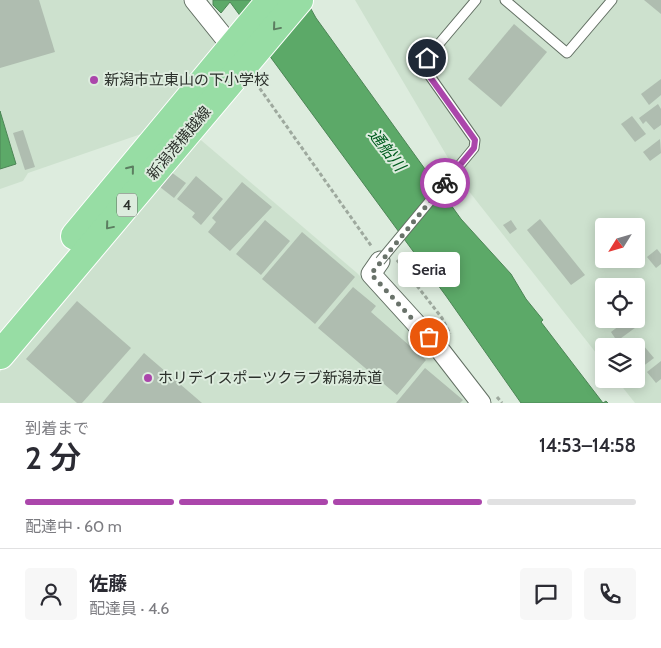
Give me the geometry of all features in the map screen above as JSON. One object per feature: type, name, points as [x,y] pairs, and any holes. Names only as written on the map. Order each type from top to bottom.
[{"type":"main road","name":"新潟港横越線","points":[[0,355],[244,54],[271,0]]},
{"type":"main road","name":"新潟港横越線","points":[[0,329],[244,54],[299,0]]},
{"type":"street","points":[[194,0],[244,54]]},
{"type":"street","points":[[385,256],[371,274],[440,350],[488,399]]},
{"type":"lane","points":[[385,256],[474,148],[475,140],[425,70],[427,58],[476,0]]},
{"type":"lane","points":[[505,0],[567,53],[612,0]]},
{"type":"path","points":[[244,54],[372,248],[385,256],[442,318],[454,340]]},
{"type":"path","points":[[488,399],[502,403]]},
{"type":"shaded area","name":"新潟市立東山の下小学校","points":[[0,0],[182,0],[217,45],[144,133],[28,173],[23,181],[0,189]]},
{"type":"shaded area","points":[[355,0],[661,0],[661,403],[635,403],[623,388],[645,388],[645,338],[595,338],[595,352],[464,185]]},
{"type":"shaded area","points":[[195,135],[357,273],[437,353],[475,403],[0,403],[0,372]]},
{"type":"water","name":"通船川","points":[[213,0],[306,0],[316,18],[461,219],[511,274],[526,299],[543,320],[541,322],[603,403],[521,403],[446,296],[230,2],[221,13],[213,5]]},
{"type":"water","points":[[0,111],[16,164],[0,169]]},
{"type":"building","points":[[0,0],[39,0],[55,52],[0,68]]},
{"type":"building","points":[[644,0],[661,0],[661,14]]},
{"type":"building","points":[[514,24],[547,52],[501,107],[468,79]]},
{"type":"building","points":[[661,79],[661,95],[649,105],[641,94]]},
{"type":"building","points":[[658,104],[661,109],[661,125],[654,130],[646,121],[643,124],[639,118]]},
{"type":"building","points":[[632,116],[646,134],[635,142],[621,124]]},
{"type":"building","points":[[23,130],[35,167],[25,170],[13,133]]},
{"type":"building","points":[[660,139],[661,153],[650,161],[643,152]]},
{"type":"building","points":[[171,172],[186,183],[174,198],[160,187]]},
{"type":"building","points":[[196,176],[223,199],[201,225],[192,217],[195,213],[177,199]]},
{"type":"building","points":[[242,182],[272,207],[230,251],[208,232],[216,222],[212,218]]},
{"type":"building","points":[[540,219],[585,275],[571,285],[527,230]]},
{"type":"building","points":[[265,220],[290,241],[261,275],[236,254]]},
{"type":"building","points":[[511,220],[517,229],[510,234],[503,225]]},
{"type":"building","points":[[302,232],[355,277],[315,324],[262,279]]},
{"type":"building","points":[[657,249],[661,254],[661,264],[656,268],[647,257]]},
{"type":"building","points":[[353,287],[376,306],[371,312],[426,360],[397,395],[318,328]]},
{"type":"building","points":[[77,301],[131,348],[82,403],[77,403],[26,359]]},
{"type":"building","points":[[616,328],[635,328],[621,338],[615,338],[611,332]]},
{"type":"building","points":[[645,347],[654,358],[645,365]]},
{"type":"building","name":"ホリデイスポーツクラブ新潟赤道","points":[[144,353],[202,403],[102,403]]},
{"type":"building","points":[[661,361],[661,379],[656,383],[647,372]]},
{"type":"building","points":[[425,368],[463,400],[460,403],[396,403]]},
{"type":"way so far","points":[[429,337],[371,274],[445,183]]},
{"type":"place","name":"新潟市立東山の下小学校","points":[[94,80]]},
{"type":"place","name":"Seria","points":[[429,337]]},
{"type":"place","name":"ホリデイスポーツクラブ新潟赤道","points":[[148,378]]},
{"type":"route","points":[[427,58],[425,70],[475,140],[474,148],[445,183]]}]
